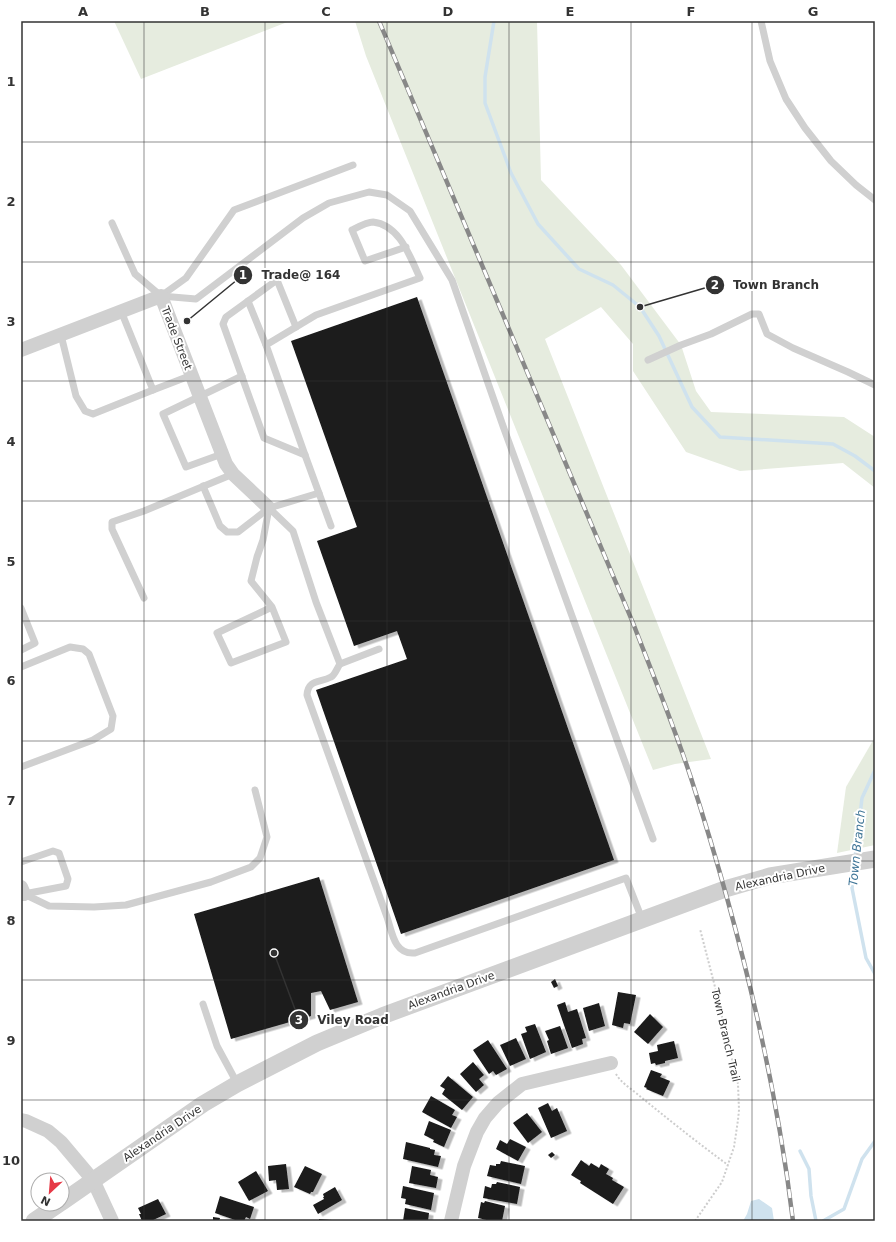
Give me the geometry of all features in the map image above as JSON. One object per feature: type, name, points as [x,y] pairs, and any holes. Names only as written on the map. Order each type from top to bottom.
[{"type":"street","name":"Trade Street","points":[[21,350],[161,296],[226,464],[233,474],[269,508]]},
{"type":"street","name":"Alexandria Drive","points":[[70,1196],[197,1109],[237,1084],[316,1043],[382,1016],[725,889],[770,876],[873,859]]},
{"type":"street","points":[[452,1221],[464,1166],[476,1132],[485,1118],[498,1103],[522,1084],[611,1063]]},
{"type":"street","points":[[21,1120],[48,1131],[61,1142],[93,1180],[112,1221]]},
{"type":"street","points":[[34,1221],[47,1212]]},
{"type":"lane","points":[[762,21],[770,61],[786,99],[805,128],[830,161],[875,200]]},
{"type":"lane","points":[[161,296],[186,278],[234,210],[353,165]]},
{"type":"lane","points":[[112,223],[135,274],[161,296],[196,299],[302,218],[329,203],[370,192],[387,195],[410,211],[452,280],[505,434],[653,839]]},
{"type":"lane","points":[[266,344],[316,315],[420,278],[406,247],[389,227],[371,222],[352,230],[365,261],[406,247]]},
{"type":"lane","points":[[296,327],[277,280],[226,317],[223,324],[264,438],[305,455]]},
{"type":"lane","points":[[248,301],[266,344],[331,526]]},
{"type":"lane","points":[[121,311],[153,390]]},
{"type":"lane","points":[[648,360],[681,345],[712,334],[752,314],[759,314],[767,334],[793,348],[875,385]]},
{"type":"lane","points":[[61,335],[76,396],[84,411],[93,414],[192,376]]},
{"type":"lane","points":[[222,454],[186,467],[163,414],[242,376]]},
{"type":"lane","points":[[144,598],[112,529],[112,522],[144,511],[233,474]]},
{"type":"lane","points":[[203,486],[220,526],[227,532],[238,532],[269,508],[319,493]]},
{"type":"lane","points":[[269,508],[263,540],[251,581],[272,607],[286,642],[231,663],[218,633],[272,607]]},
{"type":"lane","points":[[269,508],[293,531],[316,602],[340,664]]},
{"type":"lane","points":[[21,608],[35,643],[21,650]]},
{"type":"lane","points":[[21,667],[70,647],[83,649],[90,654],[113,716],[111,729],[93,740],[21,767]]},
{"type":"lane","points":[[379,649],[340,664],[332,676],[311,684],[307,689],[307,695],[395,942],[403,950],[409,953],[415,953],[626,878],[642,919]]},
{"type":"lane","points":[[22,893],[49,906],[94,907],[126,905],[211,882],[251,867],[260,858],[267,837],[255,790]]},
{"type":"lane","points":[[21,862],[53,851],[59,854],[68,879],[66,886],[22,893]]},
{"type":"lane","points":[[203,1004],[218,1046],[237,1084]]},
{"type":"path","name":"Town Branch Trail","points":[[695,1221],[722,1182],[734,1147],[738,1120],[738,1084],[700,929]]},
{"type":"path","points":[[611,1063],[617,1076],[626,1085],[728,1165]]},
{"type":"shaded area","points":[[114,21],[290,21],[141,79]]},
{"type":"shaded area","points":[[355,21],[537,21],[541,180],[621,265],[681,345],[696,391],[711,412],[844,417],[875,437],[875,488],[843,463],[740,471],[686,452],[633,371],[633,344],[601,307],[545,339],[711,759],[675,764],[653,770],[366,56]]},
{"type":"shaded area","points":[[875,737],[875,845],[837,853],[846,787]]},
{"type":"water","points":[[759,1199],[772,1208],[774,1221],[743,1221],[751,1201]]},
{"type":"building","points":[[417,297],[614,860],[401,934],[316,690],[407,659],[397,631],[354,646],[317,541],[357,527],[291,341]]},
{"type":"building","points":[[319,877],[358,1002],[330,1010],[321,991],[311,993],[311,1016],[231,1039],[194,914]]},
{"type":"building","points":[[555,979],[558,986],[554,988],[551,982]]},
{"type":"building","points":[[618,992],[636,995],[630,1024],[624,1023],[623,1028],[612,1025]]},
{"type":"building","points":[[565,1002],[568,1012],[577,1009],[586,1038],[582,1039],[583,1044],[572,1048],[557,1005]]},
{"type":"building","points":[[599,1003],[605,1026],[589,1031],[583,1008]]},
{"type":"building","points":[[650,1014],[663,1027],[648,1044],[634,1032]]},
{"type":"building","points":[[535,1024],[546,1052],[530,1059],[521,1034],[527,1032],[525,1027]]},
{"type":"building","points":[[560,1026],[568,1048],[551,1054],[547,1041],[549,1040],[545,1031]]},
{"type":"building","points":[[516,1038],[526,1059],[510,1066],[500,1045]]},
{"type":"building","points":[[488,1040],[507,1069],[496,1075],[493,1071],[489,1074],[473,1050]]},
{"type":"building","points":[[674,1041],[678,1058],[656,1065],[655,1063],[651,1064],[649,1053],[658,1051],[657,1045]]},
{"type":"building","points":[[473,1062],[484,1075],[479,1079],[484,1085],[476,1092],[460,1074]]},
{"type":"building","points":[[651,1070],[662,1074],[660,1077],[670,1081],[663,1096],[644,1087]]},
{"type":"building","points":[[448,1076],[473,1097],[462,1110],[442,1094],[445,1089],[440,1086]]},
{"type":"building","points":[[431,1096],[455,1110],[452,1115],[457,1117],[451,1128],[422,1112]]},
{"type":"building","points":[[548,1103],[552,1111],[557,1108],[567,1131],[551,1138],[538,1108]]},
{"type":"building","points":[[527,1113],[542,1132],[528,1143],[513,1123]]},
{"type":"building","points":[[429,1121],[451,1130],[444,1147],[433,1142],[434,1140],[424,1135]]},
{"type":"building","points":[[510,1139],[526,1147],[518,1161],[496,1149],[500,1140],[507,1144]]},
{"type":"building","points":[[406,1142],[435,1150],[434,1155],[441,1156],[438,1167],[403,1159]]},
{"type":"building","points":[[552,1152],[555,1155],[551,1158],[548,1155]]},
{"type":"building","points":[[581,1160],[589,1166],[591,1163],[599,1168],[601,1164],[609,1169],[606,1174],[613,1178],[612,1180],[624,1187],[613,1204],[580,1183],[581,1181],[571,1175]]},
{"type":"building","points":[[501,1161],[525,1166],[521,1184],[487,1176],[490,1165],[496,1166],[496,1164],[500,1164]]},
{"type":"building","points":[[286,1164],[289,1189],[277,1190],[276,1180],[269,1181],[268,1166]]},
{"type":"building","points":[[305,1166],[322,1174],[313,1192],[310,1194],[294,1187]]},
{"type":"building","points":[[412,1166],[431,1170],[430,1175],[438,1177],[436,1188],[409,1183]]},
{"type":"building","points":[[256,1171],[268,1191],[249,1201],[238,1182]]},
{"type":"building","points":[[497,1182],[520,1187],[517,1204],[483,1198],[485,1186],[491,1188],[492,1184],[496,1184]]},
{"type":"building","points":[[403,1186],[434,1193],[431,1210],[405,1204],[406,1199],[401,1198]]},
{"type":"building","points":[[335,1187],[342,1200],[318,1214],[313,1205],[324,1199],[323,1194]]},
{"type":"building","points":[[220,1196],[254,1207],[250,1219],[246,1217],[244,1221],[238,1221],[215,1213]]},
{"type":"building","points":[[158,1199],[166,1214],[151,1221],[142,1221],[138,1208]]},
{"type":"building","points":[[485,1201],[505,1206],[502,1221],[491,1221],[478,1218],[481,1202],[484,1203]]},
{"type":"building","points":[[405,1208],[429,1213],[428,1221],[403,1221]]},
{"type":"building","points":[[213,1217],[220,1218],[219,1221],[213,1221]]},
{"type":"building","points":[[319,1219],[332,1220],[332,1221],[319,1221]]},
{"type":"waterway","name":"Town Branch","points":[[494,21],[485,77],[485,103],[511,173],[538,224],[579,269],[613,285],[640,307],[659,336],[692,407],[720,437],[833,444],[855,456],[875,471]]},
{"type":"waterway","name":"Town Branch","points":[[855,858],[862,798],[875,770]]},
{"type":"waterway","name":"Town Branch","points":[[854,868],[852,888],[866,958],[875,974]]},
{"type":"waterway","points":[[823,1221],[844,1209],[862,1159],[875,1141]]},
{"type":"waterway","points":[[800,1151],[809,1169],[811,1196],[816,1221]]},
{"type":"railway","points":[[379,21],[633,623],[691,778],[739,942],[765,1053],[776,1109],[793,1221]]},
{"type":"place","name":"Town Branch","points":[[640,307]]},
{"type":"place","name":"Trade@ 164","points":[[187,321]]},
{"type":"place","name":"Viley Road","points":[[274,953]]}]
